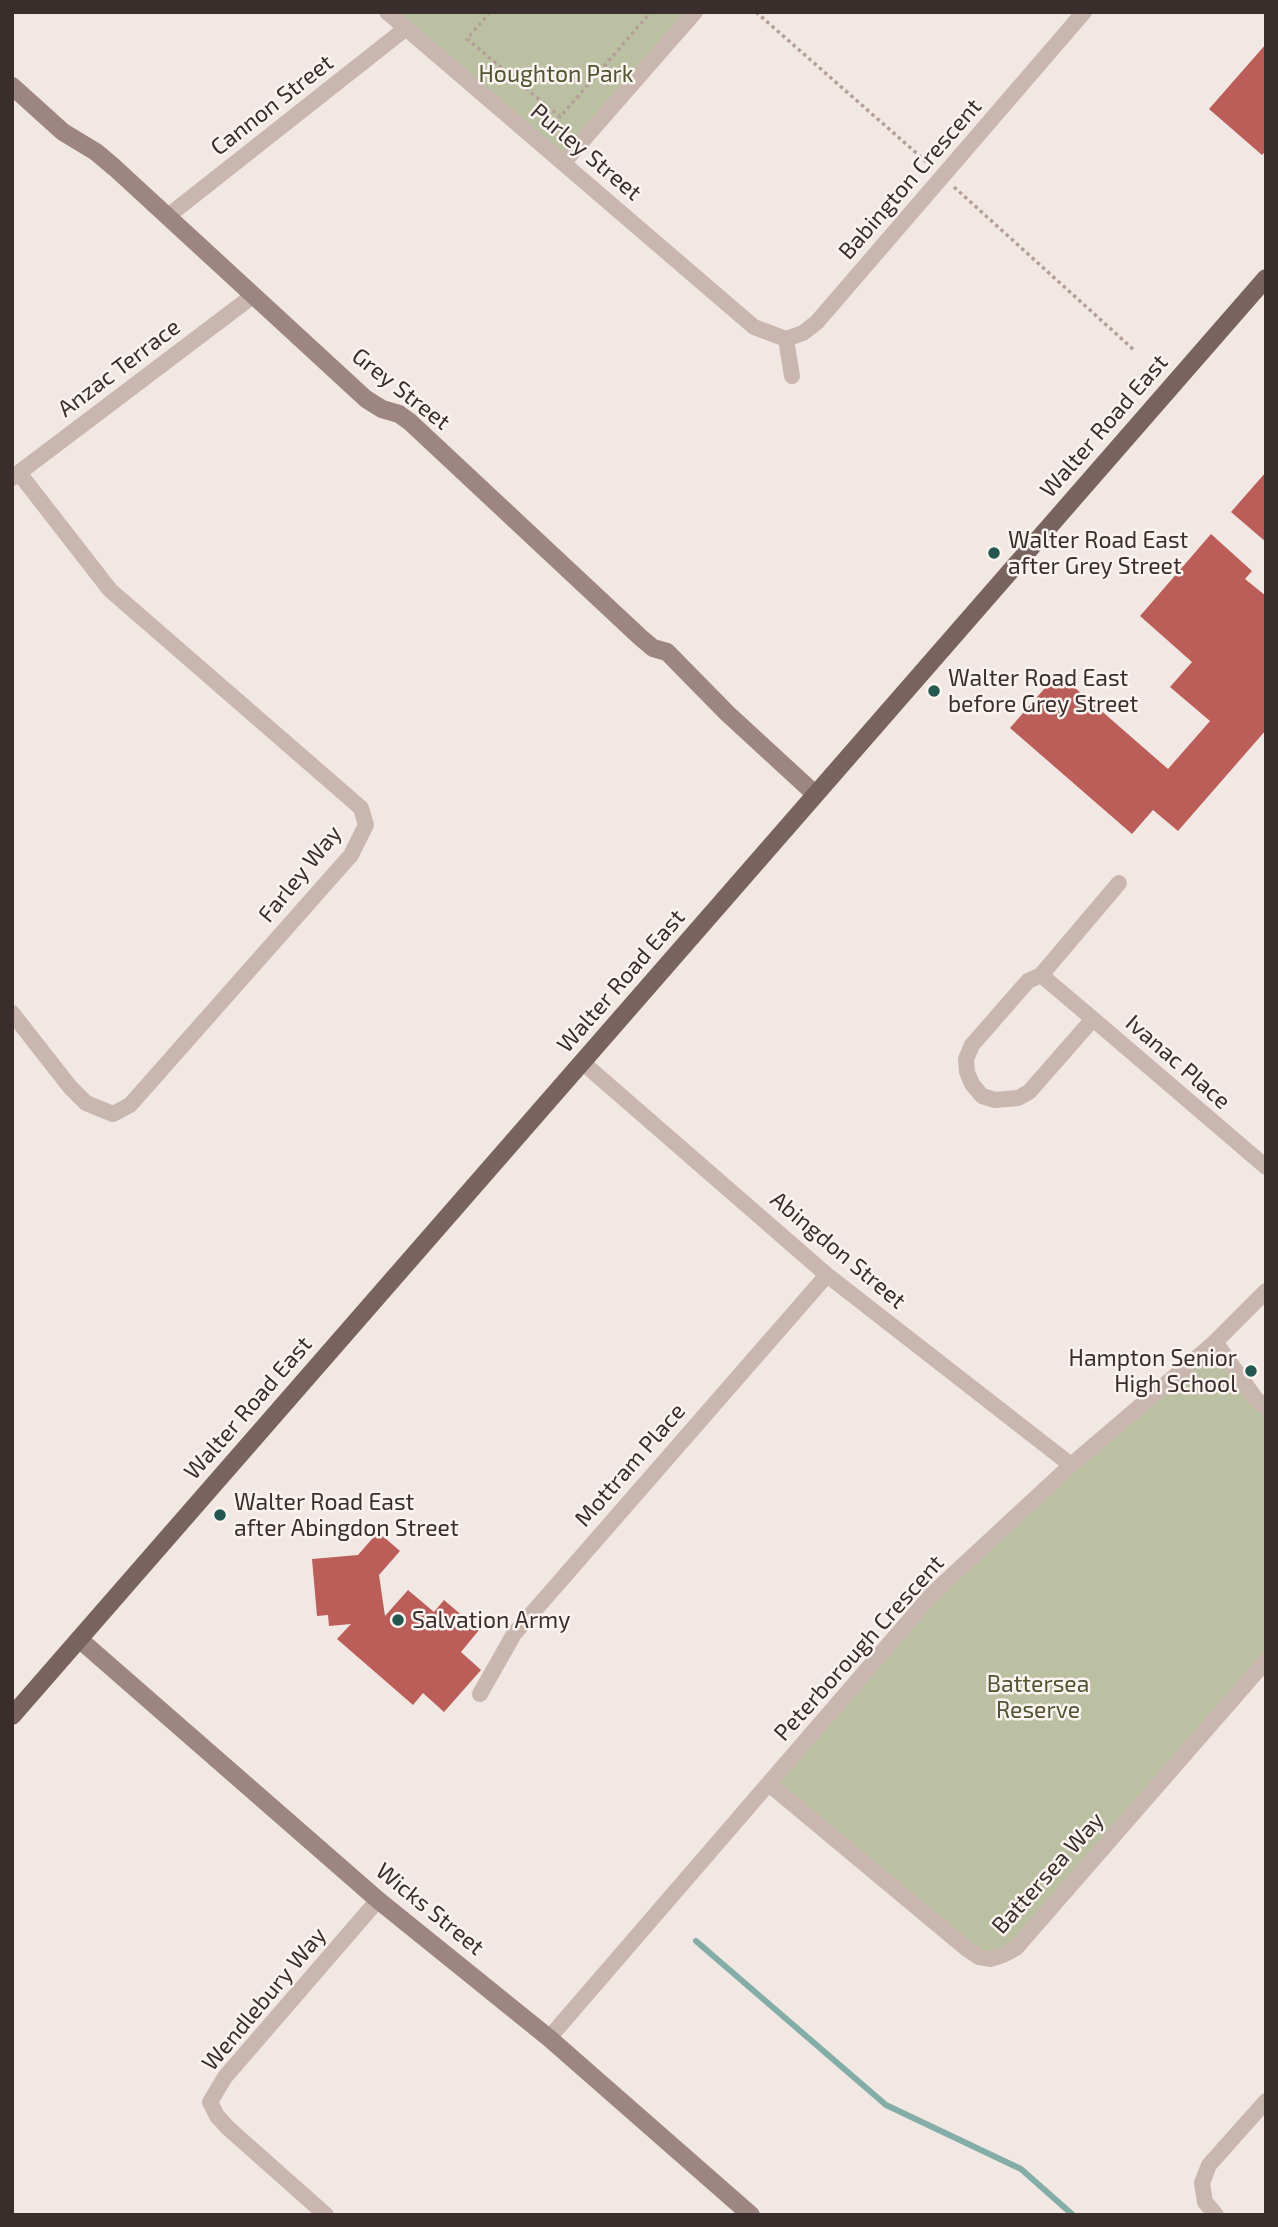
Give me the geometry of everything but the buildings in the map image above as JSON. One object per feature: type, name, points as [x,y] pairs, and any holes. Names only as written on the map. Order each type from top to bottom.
[{"type":"main road","name":"Walter Road East","points":[[12,1716],[1266,278]]},
{"type":"street","name":"Purley Street","points":[[387,12],[754,327],[786,339]]},
{"type":"street","points":[[564,162],[695,12]]},
{"type":"street","name":"Babington Crescent","points":[[786,339],[803,333],[817,322],[1084,12]]},
{"type":"street","name":"Cannon Street","points":[[168,216],[405,29]]},
{"type":"street","name":"Grey Street","points":[[12,86],[63,132],[96,152],[366,398],[410,422],[640,637],[653,648],[667,652],[728,715],[815,794]]},
{"type":"street","name":"Anzac Terrace","points":[[15,476],[254,295]]},
{"type":"street","points":[[786,339],[792,376]]},
{"type":"street","name":"Farley Way","points":[[12,1013],[69,1087],[86,1103],[113,1114],[130,1105],[351,855],[366,825],[361,808],[110,590],[15,476]]},
{"type":"street","name":"Ivanac Place","points":[[1093,1019],[1030,1092],[1018,1098],[995,1100],[982,1096],[972,1084],[966,1059],[972,1045],[1028,981],[1041,975],[1119,883]]},
{"type":"street","name":"Ivanac Place","points":[[1041,975],[1266,1167]]},
{"type":"street","name":"Abingdon Street","points":[[582,1062],[827,1275],[1071,1465]]},
{"type":"street","name":"Mottram Place","points":[[480,1694],[514,1634],[827,1275]]},
{"type":"street","name":"Peterborough Crescent","points":[[549,2038],[933,1593],[1071,1465],[1215,1342],[1266,1291]]},
{"type":"street","points":[[1215,1342],[1256,1399],[1266,1408]]},
{"type":"street","name":"Wicks Street","points":[[79,1639],[379,1900],[549,2038],[751,2215]]},
{"type":"street","name":"Battersea Way","points":[[769,1784],[967,1949],[979,1957],[991,1959],[1016,1948],[1266,1661]]},
{"type":"street","name":"Wendlebury Way","points":[[326,2215],[228,2128],[211,2102],[225,2077],[379,1900]]},
{"type":"street","points":[[1216,2215],[1205,2202],[1202,2183],[1209,2165],[1266,2101]]},
{"type":"path","points":[[489,12],[467,40],[560,117],[651,12]]},
{"type":"green space","name":"Houghton Park","points":[[387,12],[695,12],[564,162]]},
{"type":"green space","name":"Battersea Reserve","points":[[1215,1342],[1266,1408],[1266,1661],[1016,1948],[991,1959],[769,1784],[933,1593]]},
{"type":"waterway","points":[[696,1941],[886,2105],[1021,2169],[1073,2215]]},
{"type":"place","name":"Walter Road East after Grey Street","points":[[994,553]]},
{"type":"place","name":"Walter Road East before Grey Street","points":[[934,691]]},
{"type":"place","name":"Hampton Senior High School","points":[[1251,1371]]},
{"type":"place","name":"Walter Road East after Abingdon Street","points":[[220,1515]]},
{"type":"place","name":"Salvation Army","points":[[398,1620]]}]
